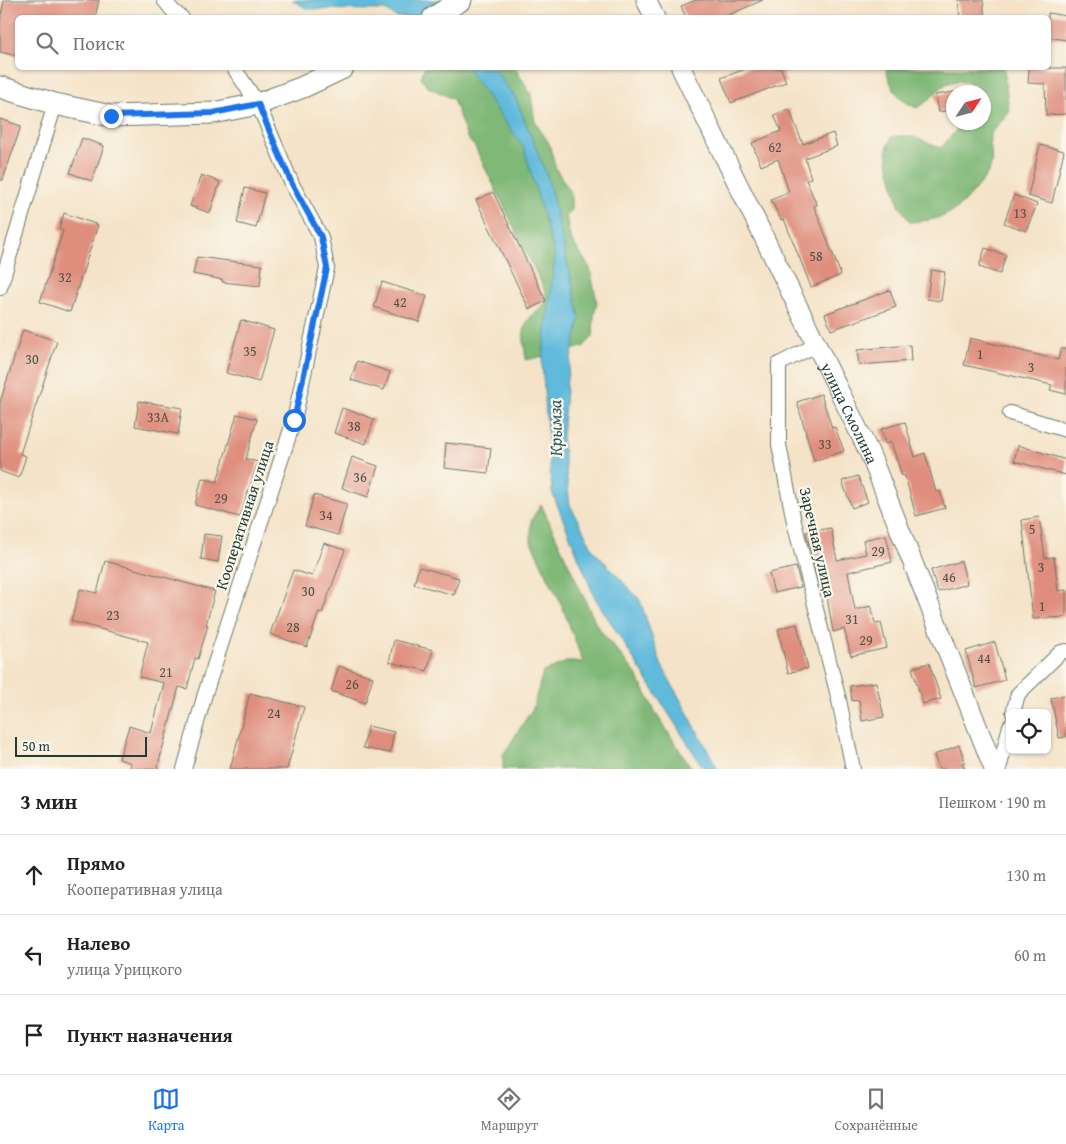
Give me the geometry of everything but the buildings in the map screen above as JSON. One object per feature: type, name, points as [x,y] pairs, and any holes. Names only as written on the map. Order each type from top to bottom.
[{"type":"main road","points":[[438,15],[461,0]]},
{"type":"main road","points":[[0,87],[55,104],[111,116],[153,117],[213,113],[258,104],[303,87],[339,70]]},
{"type":"street","points":[[164,0],[178,15]]},
{"type":"street","points":[[646,0],[654,15]]},
{"type":"street","name":"Кооперативная улица","points":[[184,769],[205,694],[294,420],[327,268],[321,237],[292,184],[258,104],[235,70]]},
{"type":"street","name":"улица Смолина","points":[[682,70],[818,344],[870,454],[994,769]]},
{"type":"street","points":[[0,288],[55,104]]},
{"type":"street","name":"Заречная улица","points":[[818,344],[779,364],[779,445],[794,522],[839,700],[853,769]]},
{"type":"street","points":[[1010,414],[1066,430]]},
{"type":"street","points":[[1014,709],[1018,694],[1061,652],[1066,651]]},
{"type":"street","points":[[999,769],[1006,742]]},
{"type":"green space","points":[[423,70],[516,70],[531,94],[535,122],[549,143],[556,169],[571,193],[571,211],[566,216],[570,238],[590,268],[597,303],[594,315],[593,337],[583,347],[526,360],[525,327],[538,309],[547,302],[545,291],[475,147],[467,138],[453,99],[428,87],[421,78]]},
{"type":"green space","points":[[887,70],[1004,70],[1009,112],[990,134],[992,158],[990,169],[969,197],[948,214],[931,220],[910,222],[899,205],[889,166],[887,149],[891,137],[906,136],[917,138],[941,148],[956,130],[991,130],[991,85],[954,82],[942,87],[917,108],[900,97],[892,87]]},
{"type":"green space","points":[[541,504],[597,626],[636,674],[658,717],[692,769],[503,769],[503,755],[533,708],[543,672],[566,662],[583,662],[562,606],[531,542],[531,521]]},
{"type":"water","points":[[292,0],[441,0],[453,15],[393,15],[385,10],[308,9]]},
{"type":"water","name":"Крымза","points":[[468,70],[495,70],[515,97],[548,178],[580,318],[567,378],[562,438],[570,505],[594,551],[640,600],[661,664],[718,769],[704,769],[595,598],[552,492],[542,364],[555,257],[524,148]]},
{"type":"route","points":[[111,116],[153,117],[213,113],[258,104],[292,184],[321,237],[327,268],[294,420]]}]
